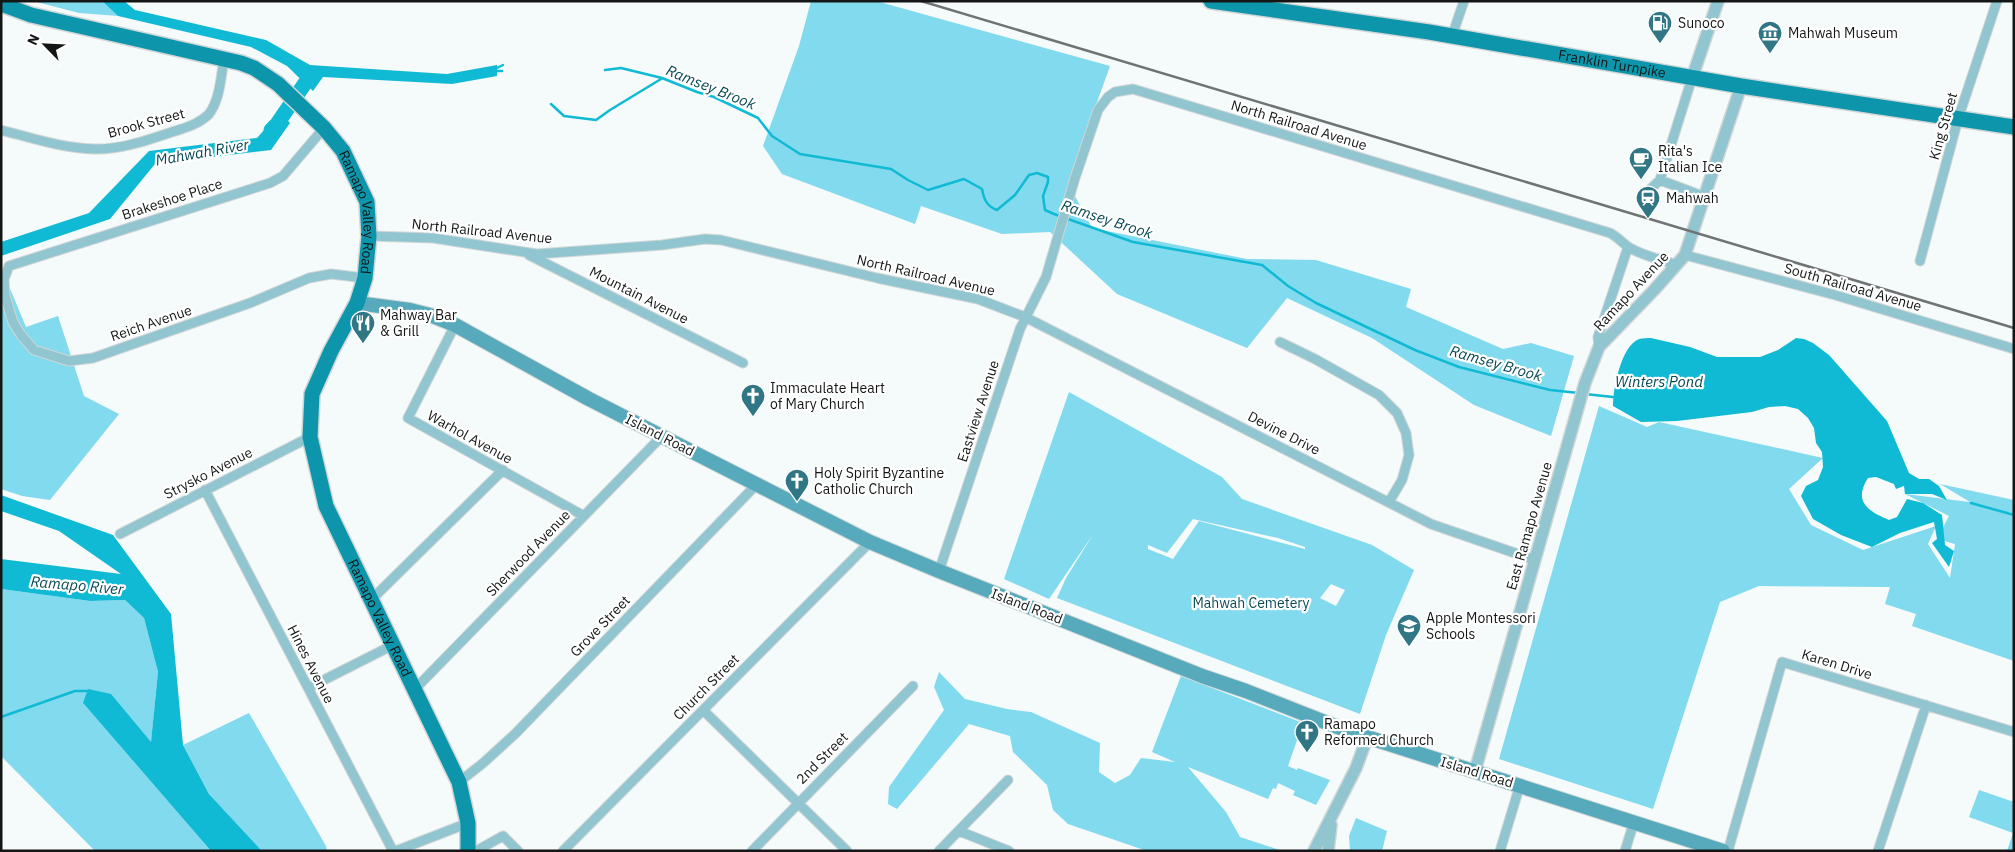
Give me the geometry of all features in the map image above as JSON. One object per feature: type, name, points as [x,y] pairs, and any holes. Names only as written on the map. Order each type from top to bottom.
[{"type":"main road","name":"Franklin Turnpike","points":[[1211,1],[1273,6],[1741,86],[2014,126]]},
{"type":"main road","name":"Ramapo Valley Road","points":[[1,4],[31,14],[241,63],[266,75],[324,128],[343,151],[367,202],[369,236],[365,278],[357,302],[331,351],[312,394],[310,437],[326,506],[459,782],[468,823],[468,851]]},
{"type":"main road","name":"Island Road","points":[[357,302],[410,310],[430,315],[455,325],[662,436],[870,542],[940,571],[1202,676],[1367,738],[1724,851]]},
{"type":"street","points":[[1452,36],[1464,1]]},
{"type":"street","points":[[1641,198],[1660,180],[1718,1]]},
{"type":"street","name":"King Street","points":[[1920,261],[1958,119],[1997,1]]},
{"type":"street","name":"Brook Street","points":[[1,130],[55,144],[94,149],[140,142],[166,134],[196,124],[208,115],[215,100],[224,59]]},
{"type":"street","name":"Ramapo Avenue","points":[[1599,347],[1677,265],[1685,254],[1741,86]]},
{"type":"street","name":"North Railroad Avenue","points":[[369,236],[433,238],[537,254],[662,245],[705,239],[721,240],[877,278],[978,299],[1026,317],[1046,277],[1098,110],[1102,103],[1116,92],[1133,89],[1610,233],[1618,237],[1628,247]]},
{"type":"street","name":"Brakeshoe Place","points":[[9,266],[270,183],[283,176],[324,128]]},
{"type":"street","points":[[1660,180],[1705,197]]},
{"type":"street","points":[[1599,347],[1598,337],[1628,247],[1677,265]]},
{"type":"street","name":"Mountain Avenue","points":[[522,252],[743,363]]},
{"type":"street","name":"South Railroad Avenue","points":[[1685,254],[2014,349]]},
{"type":"street","name":"Reich Avenue","points":[[9,266],[4,278],[5,296],[13,322],[20,335],[34,350],[69,361],[93,358],[250,303],[309,278],[331,274],[365,278]]},
{"type":"street","name":"Devine Drive","points":[[1026,317],[1431,524],[1535,560]]},
{"type":"street","name":"Eastview Avenue","points":[[940,571],[1005,372],[1026,317]]},
{"type":"street","name":"Warhol Avenue","points":[[455,325],[408,418],[584,516]]},
{"type":"street","points":[[1280,342],[1316,359],[1378,395],[1397,413],[1406,434],[1409,456],[1402,480],[1389,502]]},
{"type":"street","name":"East Ramapo Avenue","points":[[1475,771],[1585,383],[1599,347]]},
{"type":"street","name":"Sherwood Avenue","points":[[415,689],[662,436]]},
{"type":"street","name":"Strysko Avenue","points":[[120,534],[310,437]]},
{"type":"street","points":[[371,600],[503,470]]},
{"type":"street","name":"Grove Street","points":[[459,782],[482,764],[514,734],[757,484]]},
{"type":"street","name":"Hines Avenue","points":[[205,490],[395,851]]},
{"type":"street","name":"Church Street","points":[[563,851],[870,542]]},
{"type":"street","points":[[308,688],[393,644]]},
{"type":"street","name":"Karen Drive","points":[[1728,851],[1782,662],[2014,732]]},
{"type":"street","name":"2nd Street","points":[[752,851],[913,686]]},
{"type":"street","points":[[1878,851],[1926,706]]},
{"type":"street","points":[[703,710],[847,851]]},
{"type":"street","points":[[1314,851],[1360,762],[1367,738]]},
{"type":"street","points":[[939,851],[1008,780]]},
{"type":"street","points":[[1500,851],[1520,785]]},
{"type":"street","points":[[1328,851],[1332,816]]},
{"type":"street","points":[[1625,851],[1634,822]]},
{"type":"street","points":[[395,851],[468,823]]},
{"type":"street","points":[[959,831],[1009,851]]},
{"type":"street","points":[[476,851],[503,836],[518,851]]},
{"type":"green space","points":[[33,1],[102,1],[118,16],[79,13]]},
{"type":"green space","points":[[811,1],[876,1],[1110,66],[1068,183],[1092,228],[1247,259],[1316,260],[1411,289],[1406,307],[1503,349],[1531,343],[1574,356],[1551,436],[1474,405],[1372,338],[1287,298],[1247,348],[1117,294],[1050,232],[1002,234],[921,206],[915,224],[782,174],[763,146],[799,46]]},
{"type":"green space","points":[[1,267],[26,327],[58,316],[84,396],[119,414],[50,500],[22,496],[1,489]]},
{"type":"green space","name":"Mahwah Cemetery","points":[[1069,392],[1222,477],[1242,499],[1372,545],[1414,570],[1386,635],[1360,714],[1057,598],[1066,578],[1094,533],[1049,599],[1004,579]],"holes":[[[1193,519],[1278,538],[1305,547],[1305,549],[1199,521],[1173,559],[1148,549],[1148,545],[1167,553]],[[1331,584],[1345,590],[1336,606],[1320,598]]]},
{"type":"green space","points":[[1599,406],[1647,427],[1659,422],[1823,458],[1789,489],[1811,525],[1863,550],[1936,526],[1928,544],[1950,578],[1955,544],[1937,539],[1949,516],[1905,494],[1970,502],[1940,484],[2014,500],[2014,661],[1912,626],[1916,614],[1885,604],[1890,587],[1759,586],[1720,602],[1653,809],[1499,759]]},
{"type":"green space","points":[[1,589],[90,601],[125,600],[144,618],[158,672],[151,743],[83,703],[211,851],[95,851],[1,756]]},
{"type":"green space","points":[[939,672],[965,699],[1007,709],[1031,712],[1100,743],[1099,772],[1115,783],[1130,775],[1141,758],[1175,762],[1152,752],[1181,676],[1303,723],[1288,766],[1330,780],[1316,805],[1293,795],[1295,791],[1278,783],[1276,789],[1273,788],[1268,799],[1188,767],[1226,812],[1240,837],[1283,851],[1147,851],[1068,824],[1053,810],[1047,785],[1013,752],[1010,736],[969,724],[897,809],[888,804],[889,787],[944,710],[934,687]]},
{"type":"green space","points":[[249,713],[326,846],[327,851],[262,851],[209,794],[183,745]]},
{"type":"green space","points":[[1979,790],[2014,802],[2014,851],[2007,851],[2013,833],[1969,817]]},
{"type":"green space","points":[[1356,818],[1387,831],[1382,851],[1350,851],[1349,836]]},
{"type":"water","points":[[102,1],[124,1],[135,10],[266,40],[310,65],[447,74],[497,65],[497,76],[452,84],[323,77],[313,91],[287,66],[251,47],[118,16]]},
{"type":"water","points":[[280,112],[290,123],[271,150],[155,164],[110,219],[1,256],[1,242],[89,213],[149,151],[257,138]]},
{"type":"water","name":"Winters Pond","points":[[1651,338],[1690,347],[1717,357],[1760,357],[1778,350],[1796,338],[1813,343],[1829,355],[1887,421],[1909,473],[1919,479],[1929,479],[1939,486],[1947,500],[1932,494],[1905,494],[1904,486],[1896,489],[1894,484],[1876,477],[1868,478],[1864,486],[1862,493],[1865,505],[1889,520],[1897,517],[1907,499],[1923,503],[1942,515],[1945,545],[1954,551],[1949,567],[1932,543],[1937,539],[1934,522],[1900,533],[1872,547],[1841,535],[1813,519],[1801,496],[1806,486],[1818,480],[1823,467],[1822,452],[1816,443],[1814,428],[1808,418],[1798,409],[1785,406],[1769,407],[1752,412],[1677,421],[1641,422],[1613,406],[1616,379],[1627,350],[1639,339]]},
{"type":"water","name":"Ramapo River","points":[[1,495],[113,535],[171,614],[183,745],[209,794],[262,851],[211,851],[83,703],[88,689],[111,694],[151,742],[158,672],[144,618],[125,600],[90,601],[1,589],[1,559],[121,574],[59,531],[1,511]]},
{"type":"waterway","name":"Ramsey Brook","points":[[497,68],[503,65]]},
{"type":"waterway","name":"Ramsey Brook","points":[[605,70],[621,68],[662,78],[714,97],[758,118],[772,136],[800,154],[891,169],[928,190],[964,179],[982,189],[986,202],[997,210],[1015,195],[1029,175],[1037,173],[1048,177],[1043,196],[1045,210],[1054,214],[1133,242],[1262,265],[1288,286],[1316,303],[1415,350],[1459,367],[1550,390],[1579,393]]},
{"type":"waterway","name":"Mahwah River","points":[[271,130],[310,76],[302,70]]},
{"type":"waterway","name":"Ramsey Brook","points":[[497,71],[502,71]]},
{"type":"waterway","points":[[551,104],[564,116],[596,120],[661,79]]},
{"type":"waterway","name":"Ramsey Brook","points":[[1585,394],[1613,397]]},
{"type":"waterway","points":[[1971,503],[2014,515]]},
{"type":"waterway","points":[[1,717],[75,691],[90,691]]},
{"type":"railway","points":[[921,1],[2014,328]]},
{"type":"place","name":"Sunoco","points":[[1660,44]]},
{"type":"place","name":"Mahwah Museum","points":[[1770,54]]},
{"type":"place","name":"Rita's Italian Ice","points":[[1641,180]]},
{"type":"place","name":"Mahwah","points":[[1648,219]]},
{"type":"place","name":"Mahway Bar & Grill","points":[[363,344]]},
{"type":"place","name":"Immaculate Heart of Mary Church","points":[[753,417]]},
{"type":"place","name":"Holy Spirit Byzantine Catholic Church","points":[[797,502]]},
{"type":"place","name":"Apple Montessori Schools","points":[[1409,647]]},
{"type":"place","name":"Ramapo Reformed Church","points":[[1307,753]]}]
